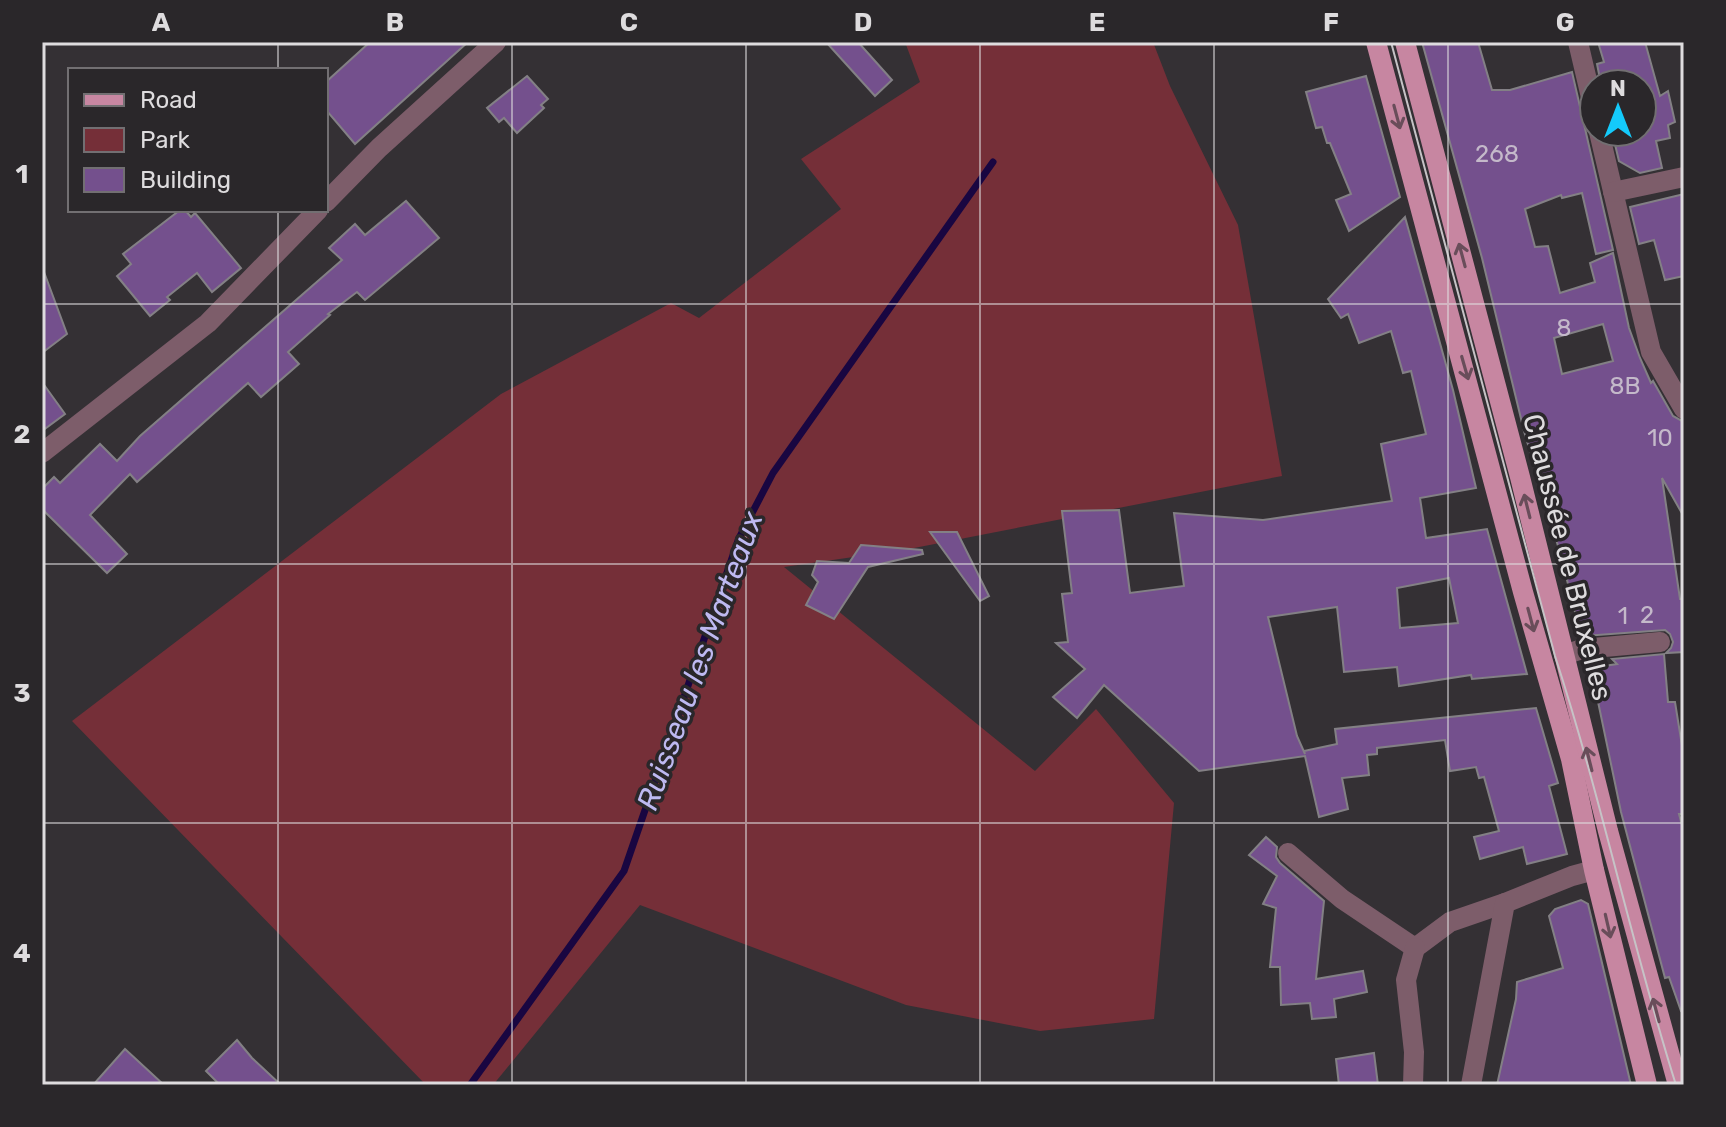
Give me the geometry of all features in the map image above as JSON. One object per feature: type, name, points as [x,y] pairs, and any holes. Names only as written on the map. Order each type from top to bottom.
[{"type":"main road","name":"Chaussée de Bruxelles","points":[[1376,42],[1527,607],[1565,736],[1594,870],[1647,1085]]},
{"type":"main road","name":"Chaussée de Bruxelles","points":[[1405,42],[1608,831],[1679,1077]]},
{"type":"street","points":[[328,200],[379,148],[496,42]]},
{"type":"street","points":[[1578,42],[1584,68]]},
{"type":"street","points":[[1603,148],[1651,352],[1684,409]]},
{"type":"street","points":[[1613,192],[1684,177]]},
{"type":"street","points":[[42,453],[208,323],[316,212]]},
{"type":"street","points":[[1564,655],[1582,649],[1660,642]]},
{"type":"street","points":[[1288,853],[1342,899],[1415,948]]},
{"type":"street","points":[[1413,1085],[1414,1052],[1406,980],[1415,948],[1450,922],[1594,870]]},
{"type":"street","points":[[1471,1085],[1505,903]]},
{"type":"green space","points":[[905,42],[1153,42],[1170,86],[1238,225],[1282,476],[909,549],[784,567],[1035,771],[1096,709],[1174,803],[1154,1019],[1040,1031],[906,1005],[640,905],[493,1085],[426,1085],[72,721],[501,394],[671,303],[699,318],[841,209],[801,159],[920,82]]},
{"type":"building","points":[[370,42],[468,42],[355,144],[328,112],[328,80]]},
{"type":"building","points":[[826,42],[858,42],[892,80],[875,96]]},
{"type":"building","points":[[1422,42],[1478,42],[1492,90],[1510,90],[1572,72],[1578,98],[1578,148],[1590,148],[1613,250],[1596,254],[1582,193],[1562,198],[1561,195],[1525,209],[1535,247],[1548,246],[1560,293],[1595,282],[1590,263],[1613,253],[1629,328],[1640,358],[1651,383],[1653,381],[1673,416],[1684,422],[1684,517],[1662,478],[1680,599],[1684,599],[1684,652],[1666,653],[1673,642],[1665,630],[1584,636],[1580,632],[1524,431],[1482,258]],"holes":[[[1603,324],[1613,361],[1562,374],[1554,338]]]},
{"type":"building","points":[[1598,42],[1645,42],[1652,68],[1598,68],[1597,64],[1604,62]]},
{"type":"building","points":[[527,76],[548,99],[541,105],[544,108],[517,133],[504,118],[499,122],[487,108]]},
{"type":"building","points":[[1366,76],[1400,197],[1349,231],[1336,200],[1351,194],[1322,127],[1316,128],[1306,92]]},
{"type":"building","points":[[1658,89],[1660,96],[1668,91],[1675,122],[1668,125],[1670,138],[1658,141]]},
{"type":"building","points":[[1616,148],[1658,148],[1662,168],[1640,173],[1619,161]]},
{"type":"building","points":[[1684,194],[1684,276],[1665,280],[1654,240],[1639,244],[1630,207]]},
{"type":"building","points":[[406,201],[439,238],[365,300],[357,292],[328,314],[288,352],[299,364],[261,397],[248,383],[137,482],[130,474],[90,515],[127,554],[107,573],[42,509],[42,489],[54,477],[60,483],[100,444],[117,461],[140,436],[342,260],[329,248],[355,224],[365,235]]},
{"type":"building","points":[[177,212],[187,212],[191,217],[195,213],[241,268],[212,292],[197,273],[167,297],[170,300],[150,316],[117,276],[131,264],[123,254]]},
{"type":"building","points":[[1405,217],[1453,390],[1476,488],[1420,498],[1426,538],[1487,529],[1527,674],[1472,679],[1471,675],[1399,686],[1397,667],[1344,672],[1337,607],[1268,617],[1297,736],[1305,754],[1304,751],[1337,744],[1335,729],[1536,708],[1558,783],[1549,786],[1567,854],[1527,864],[1523,847],[1480,859],[1474,837],[1499,831],[1484,777],[1479,778],[1476,767],[1450,771],[1445,740],[1377,748],[1377,754],[1367,755],[1369,775],[1342,778],[1348,809],[1319,817],[1305,756],[1199,771],[1104,685],[1077,718],[1053,697],[1085,669],[1056,643],[1068,642],[1062,594],[1072,593],[1062,511],[1119,510],[1130,593],[1184,586],[1174,513],[1263,520],[1392,501],[1381,444],[1426,434],[1411,371],[1403,373],[1391,331],[1359,343],[1348,314],[1341,318],[1328,299]],"holes":[[[1449,578],[1458,623],[1400,628],[1397,588]]]},
{"type":"building","points":[[42,273],[67,334],[42,353]]},
{"type":"building","points":[[42,382],[65,414],[42,431]]},
{"type":"building","points":[[930,532],[957,532],[989,596],[980,601]]},
{"type":"building","points":[[861,545],[922,550],[923,554],[868,567],[834,619],[806,605],[818,582],[812,575],[817,561],[849,563]]},
{"type":"building","points":[[1664,654],[1668,702],[1675,702],[1684,758],[1684,814],[1679,814],[1684,833],[1684,1010],[1681,1011],[1669,977],[1665,978],[1621,812],[1591,668],[1617,664],[1612,659]]},
{"type":"building","points":[[1266,837],[1277,847],[1276,857],[1280,863],[1324,901],[1316,979],[1363,971],[1367,992],[1334,999],[1336,1017],[1312,1019],[1310,1003],[1281,1005],[1280,967],[1270,967],[1276,908],[1263,904],[1277,876],[1249,855]]},
{"type":"building","points":[[1581,900],[1588,904],[1631,1085],[1497,1085],[1517,982],[1563,968],[1549,916],[1555,909]]},
{"type":"building","points":[[237,1040],[281,1085],[220,1085],[206,1071]]},
{"type":"building","points":[[125,1049],[164,1085],[93,1085]]},
{"type":"building","points":[[1374,1053],[1378,1085],[1339,1085],[1336,1059]]},
{"type":"waterway","name":"Ruisseau les Marteaux","points":[[470,1085],[624,871],[739,538],[773,473],[993,162]]},
{"type":"tram line","points":[[1391,42],[1555,656],[1676,1085]]}]
